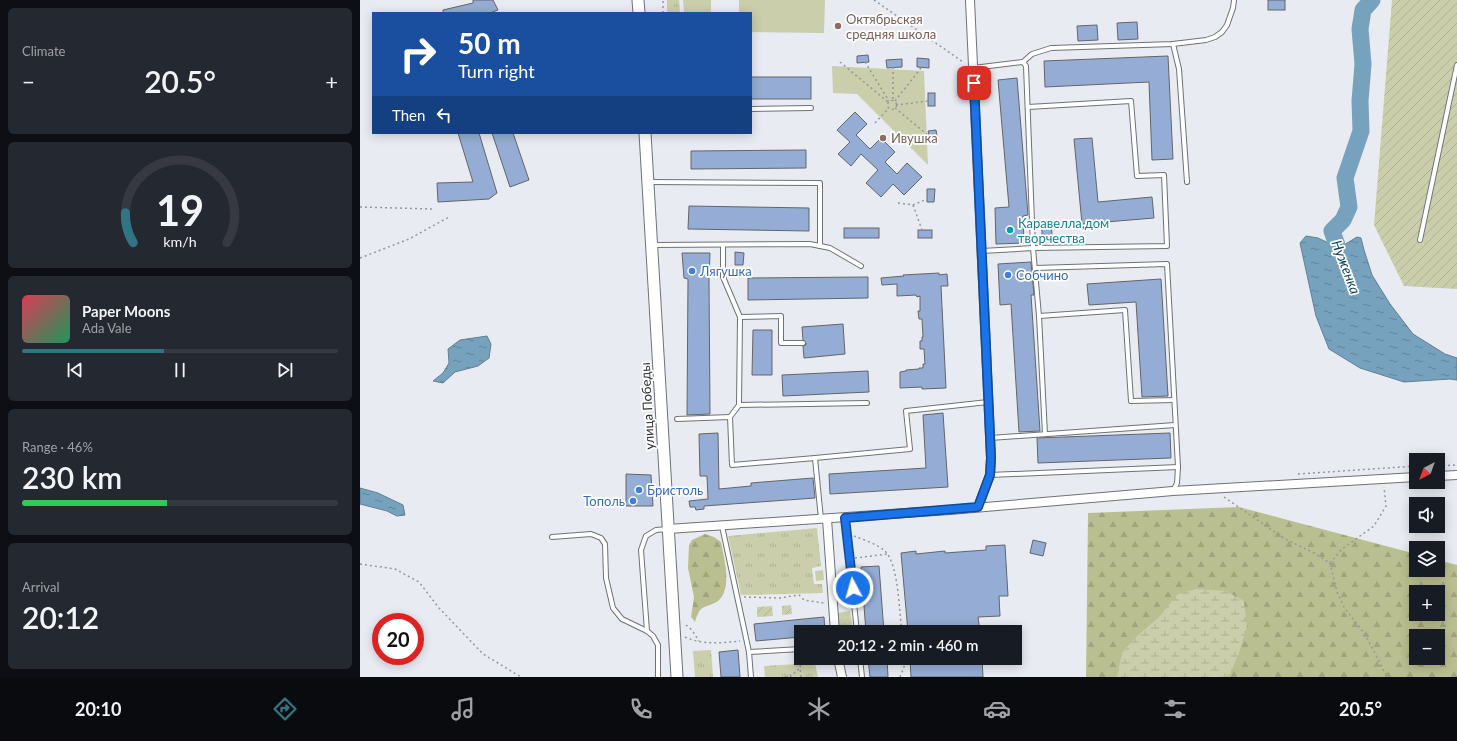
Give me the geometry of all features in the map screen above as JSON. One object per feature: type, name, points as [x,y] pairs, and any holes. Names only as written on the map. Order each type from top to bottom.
[{"type":"street","points":[[638,0],[639,12]]},
{"type":"street","points":[[970,0],[990,438],[990,475],[978,507]]},
{"type":"street","name":"улица Победы","points":[[645,134],[677,677]]},
{"type":"street","points":[[1445,476],[1457,475]]},
{"type":"street","points":[[668,529],[845,518],[1173,491],[1213,490],[1409,477]]},
{"type":"street","points":[[824,519],[834,625]]},
{"type":"street","points":[[839,665],[842,677]]},
{"type":"lane","points":[[973,68],[1023,62],[1032,54],[1051,48],[1173,44],[1206,40],[1215,37],[1222,32],[1227,25],[1234,0]]},
{"type":"lane","points":[[1173,44],[1179,69],[1186,182]]},
{"type":"lane","points":[[1023,62],[1026,66],[1035,268],[1045,434]]},
{"type":"lane","points":[[1420,240],[1457,65]]},
{"type":"lane","points":[[982,251],[1034,248],[1167,246],[1164,175],[1137,176],[1131,102],[1028,107]]},
{"type":"lane","points":[[752,109],[811,108]]},
{"type":"lane","points":[[648,182],[820,183],[820,246]]},
{"type":"lane","points":[[652,245],[810,244],[830,248],[861,266]]},
{"type":"lane","points":[[723,245],[723,278],[740,317],[739,405],[730,417],[732,465],[910,449],[906,411],[988,402]]},
{"type":"lane","points":[[1035,268],[1167,264],[1178,467],[1176,483],[1173,491]]},
{"type":"lane","points":[[1039,316],[1125,310],[1131,401],[1174,400]]},
{"type":"lane","points":[[740,317],[781,316],[781,343],[803,343]]},
{"type":"lane","points":[[739,405],[866,403]]},
{"type":"lane","points":[[677,418],[730,417]]},
{"type":"lane","points":[[990,438],[1175,425]]},
{"type":"lane","points":[[815,458],[824,519]]},
{"type":"lane","points":[[990,475],[1178,467]]},
{"type":"lane","points":[[845,518],[856,625]]},
{"type":"lane","points":[[722,525],[747,640],[751,677]]},
{"type":"lane","points":[[647,631],[641,550],[646,536],[656,530],[668,529]]},
{"type":"lane","points":[[552,537],[591,534],[601,538],[605,544],[606,578],[613,608],[622,619],[647,631],[653,636],[658,645],[658,677]]},
{"type":"lane","points":[[749,652],[794,649]]},
{"type":"lane","points":[[861,665],[862,677]]},
{"type":"path","points":[[663,0],[663,12]]},
{"type":"path","points":[[874,0],[973,68]]},
{"type":"path","points":[[840,62],[888,102],[894,101],[922,68]]},
{"type":"path","points":[[865,62],[888,102],[888,109],[875,123]]},
{"type":"path","points":[[893,67],[894,101],[896,108],[929,136]]},
{"type":"path","points":[[896,105],[928,101]]},
{"type":"path","points":[[888,109],[892,110],[896,108]]},
{"type":"path","points":[[898,202],[913,205],[927,199]]},
{"type":"path","points":[[913,205],[922,230]]},
{"type":"path","points":[[360,207],[433,209]]},
{"type":"path","points":[[360,258],[409,238],[449,217]]},
{"type":"path","points":[[1445,466],[1457,465]]},
{"type":"path","points":[[1330,563],[1342,549],[1374,526],[1386,506],[1384,486],[1379,479]]},
{"type":"path","points":[[1213,490],[1285,539],[1314,553],[1330,563],[1337,592],[1344,607],[1366,636],[1387,677]]},
{"type":"path","points":[[847,534],[871,543],[887,554],[891,561],[897,586],[901,625]]},
{"type":"path","points":[[850,559],[887,554]]},
{"type":"path","points":[[360,564],[395,570],[419,582],[439,608],[483,654],[521,677]]},
{"type":"path","points":[[738,598],[780,598],[800,595],[804,600],[833,604]]},
{"type":"path","points":[[686,625],[692,630],[699,641]]},
{"type":"path","points":[[674,631],[687,638],[699,641],[716,643],[747,640]]},
{"type":"path","points":[[801,665],[801,677]]},
{"type":"path","points":[[900,677],[904,665]]},
{"type":"path","points":[[785,677],[800,668]]},
{"type":"green space","points":[[667,0],[679,0],[680,12],[667,12]]},
{"type":"green space","points":[[683,0],[711,0],[711,12],[684,12]]},
{"type":"green space","points":[[739,0],[825,0],[824,33],[752,32],[752,12],[739,12]]},
{"type":"green space","points":[[1392,0],[1457,0],[1457,289],[1404,286],[1374,225]]},
{"type":"green space","points":[[832,66],[924,71],[928,165],[857,94],[833,93]]},
{"type":"green space","points":[[1239,507],[1409,552],[1409,577],[1445,577],[1445,562],[1457,565],[1457,677],[1086,677],[1088,513]]},
{"type":"green space","points":[[817,528],[821,566],[812,568],[814,584],[822,584],[823,593],[741,595],[728,536]]},
{"type":"green space","points":[[705,534],[714,537],[721,542],[726,572],[726,587],[724,593],[718,601],[700,610],[695,622],[691,617],[694,597],[688,568],[689,545],[692,540]]},
{"type":"green space","points":[[823,570],[824,580],[816,581],[815,571]]},
{"type":"green space","points":[[1196,589],[1226,591],[1244,601],[1247,626],[1239,653],[1230,674],[1223,677],[1117,677],[1122,653],[1134,639],[1159,617],[1178,594]]},
{"type":"green space","points":[[791,605],[792,614],[782,615],[782,606]]},
{"type":"green space","points":[[772,606],[773,616],[757,617],[757,607]]},
{"type":"green space","points":[[850,611],[852,625],[839,625],[838,613]]},
{"type":"green space","points":[[711,650],[713,677],[695,677],[693,651]]},
{"type":"green space","points":[[815,665],[818,677],[765,677],[764,666]]},
{"type":"water","points":[[1306,236],[1318,238],[1339,248],[1357,237],[1361,238],[1372,275],[1390,304],[1413,334],[1445,354],[1457,358],[1457,380],[1450,379],[1404,382],[1360,368],[1329,349],[1316,316],[1300,243]]},
{"type":"water","points":[[487,336],[491,344],[489,358],[478,366],[455,372],[443,383],[433,381],[443,373],[449,363],[448,349],[460,340]]},
{"type":"water","points":[[360,488],[378,493],[403,505],[405,515],[397,516],[387,511],[360,504]]},
{"type":"building","points":[[473,0],[493,0],[498,10],[493,12],[443,12],[443,10],[473,3]]},
{"type":"building","points":[[1268,0],[1285,0],[1285,10],[1268,10]]},
{"type":"building","points":[[1137,22],[1138,39],[1118,40],[1117,23]]},
{"type":"building","points":[[1097,25],[1098,40],[1078,41],[1077,26]]},
{"type":"building","points":[[868,55],[869,62],[857,63],[857,56]]},
{"type":"building","points":[[1168,56],[1173,159],[1152,160],[1149,82],[1045,87],[1044,61]]},
{"type":"building","points":[[917,58],[929,59],[929,68],[917,67]]},
{"type":"building","points":[[902,59],[902,67],[887,68],[886,60]]},
{"type":"building","points":[[752,77],[811,77],[811,99],[752,99]]},
{"type":"building","points":[[1017,78],[1028,215],[1023,216],[1024,243],[996,244],[995,208],[1009,207],[998,80]]},
{"type":"building","points":[[928,93],[935,93],[935,106],[928,106]]},
{"type":"building","points":[[855,112],[867,124],[856,135],[870,149],[881,138],[895,152],[885,162],[897,174],[907,163],[922,177],[904,195],[893,184],[881,197],[866,183],[878,170],[861,154],[851,166],[838,154],[850,142],[837,130]]},
{"type":"building","points":[[936,130],[938,142],[931,143],[928,131]]},
{"type":"building","points":[[458,134],[479,134],[497,193],[489,199],[438,202],[437,183],[473,182]]},
{"type":"building","points":[[492,134],[513,134],[529,180],[510,187]]},
{"type":"building","points":[[1092,138],[1098,202],[1152,197],[1154,218],[1082,224],[1074,139]]},
{"type":"building","points":[[806,150],[806,168],[691,169],[691,151]]},
{"type":"building","points":[[927,189],[935,189],[934,202],[927,202]]},
{"type":"building","points":[[689,206],[809,208],[809,231],[688,229]]},
{"type":"building","points":[[1051,220],[1052,235],[1042,235],[1042,221]]},
{"type":"building","points":[[844,228],[879,228],[879,238],[844,238]]},
{"type":"building","points":[[918,230],[932,230],[932,238],[918,238]]},
{"type":"building","points":[[735,252],[744,253],[743,265],[735,265]]},
{"type":"building","points":[[682,253],[710,253],[710,414],[687,415],[688,279],[684,278]]},
{"type":"building","points":[[1031,262],[1034,295],[1031,295],[1040,431],[1019,432],[1011,304],[1000,305],[998,264]]},
{"type":"building","points":[[939,273],[939,275],[947,274],[948,286],[941,286],[946,388],[900,388],[900,372],[923,368],[923,364],[925,364],[924,349],[920,349],[920,341],[922,341],[923,337],[922,319],[919,319],[918,311],[920,311],[920,296],[897,296],[897,284],[882,285],[881,278]]},
{"type":"building","points":[[868,277],[868,298],[748,300],[748,278]]},
{"type":"building","points":[[1161,279],[1168,396],[1142,397],[1136,302],[1089,305],[1087,284]]},
{"type":"building","points":[[843,324],[845,354],[804,358],[803,346],[806,345],[806,343],[803,340],[802,327]]},
{"type":"building","points":[[753,330],[772,330],[772,375],[752,375]]},
{"type":"building","points":[[868,371],[869,392],[783,396],[782,375]]},
{"type":"building","points":[[943,413],[948,487],[830,494],[829,474],[926,468],[923,415]]},
{"type":"building","points":[[718,433],[719,489],[751,486],[751,483],[813,478],[815,498],[704,506],[704,509],[696,510],[695,507],[690,507],[689,501],[708,499],[707,476],[700,476],[699,434]]},
{"type":"building","points":[[1170,433],[1171,458],[1038,463],[1037,438]]},
{"type":"building","name":"Бристоль","points":[[626,474],[651,475],[653,506],[626,506]]},
{"type":"building","points":[[1033,540],[1046,543],[1043,556],[1030,553]]},
{"type":"building","points":[[1005,545],[1008,596],[999,596],[1000,616],[978,617],[979,625],[907,625],[901,553],[916,551],[916,554],[945,551],[945,553],[986,550],[986,546]]},
{"type":"building","points":[[879,566],[883,625],[865,625],[861,567]]},
{"type":"building","points":[[824,617],[825,625],[794,625],[794,638],[756,641],[754,624]]},
{"type":"building","points":[[738,650],[740,677],[721,677],[719,652]]},
{"type":"building","points":[[869,665],[887,665],[888,677],[870,677]]},
{"type":"building","points":[[910,665],[982,665],[983,677],[911,677]]},
{"type":"waterway","name":"Нуженка","points":[[1346,271],[1332,231],[1343,220],[1349,207],[1345,178],[1361,131],[1360,101],[1363,64],[1360,29],[1363,10],[1372,0]]},
{"type":"place","name":"Октябрьская средняя школа","points":[[838,26]]},
{"type":"place","name":"Ивушка","points":[[883,138]]},
{"type":"place","name":"Каравелла,дом творчества","points":[[1010,230]]},
{"type":"place","name":"Лягушка","points":[[692,271]]},
{"type":"place","name":"Собчино","points":[[1008,275]]},
{"type":"place","name":"Бристоль","points":[[639,490]]},
{"type":"place","name":"Тополь","points":[[633,501]]},
{"type":"route","points":[[853,588],[845,518],[978,507],[990,475],[991,458],[974,83]]}]
